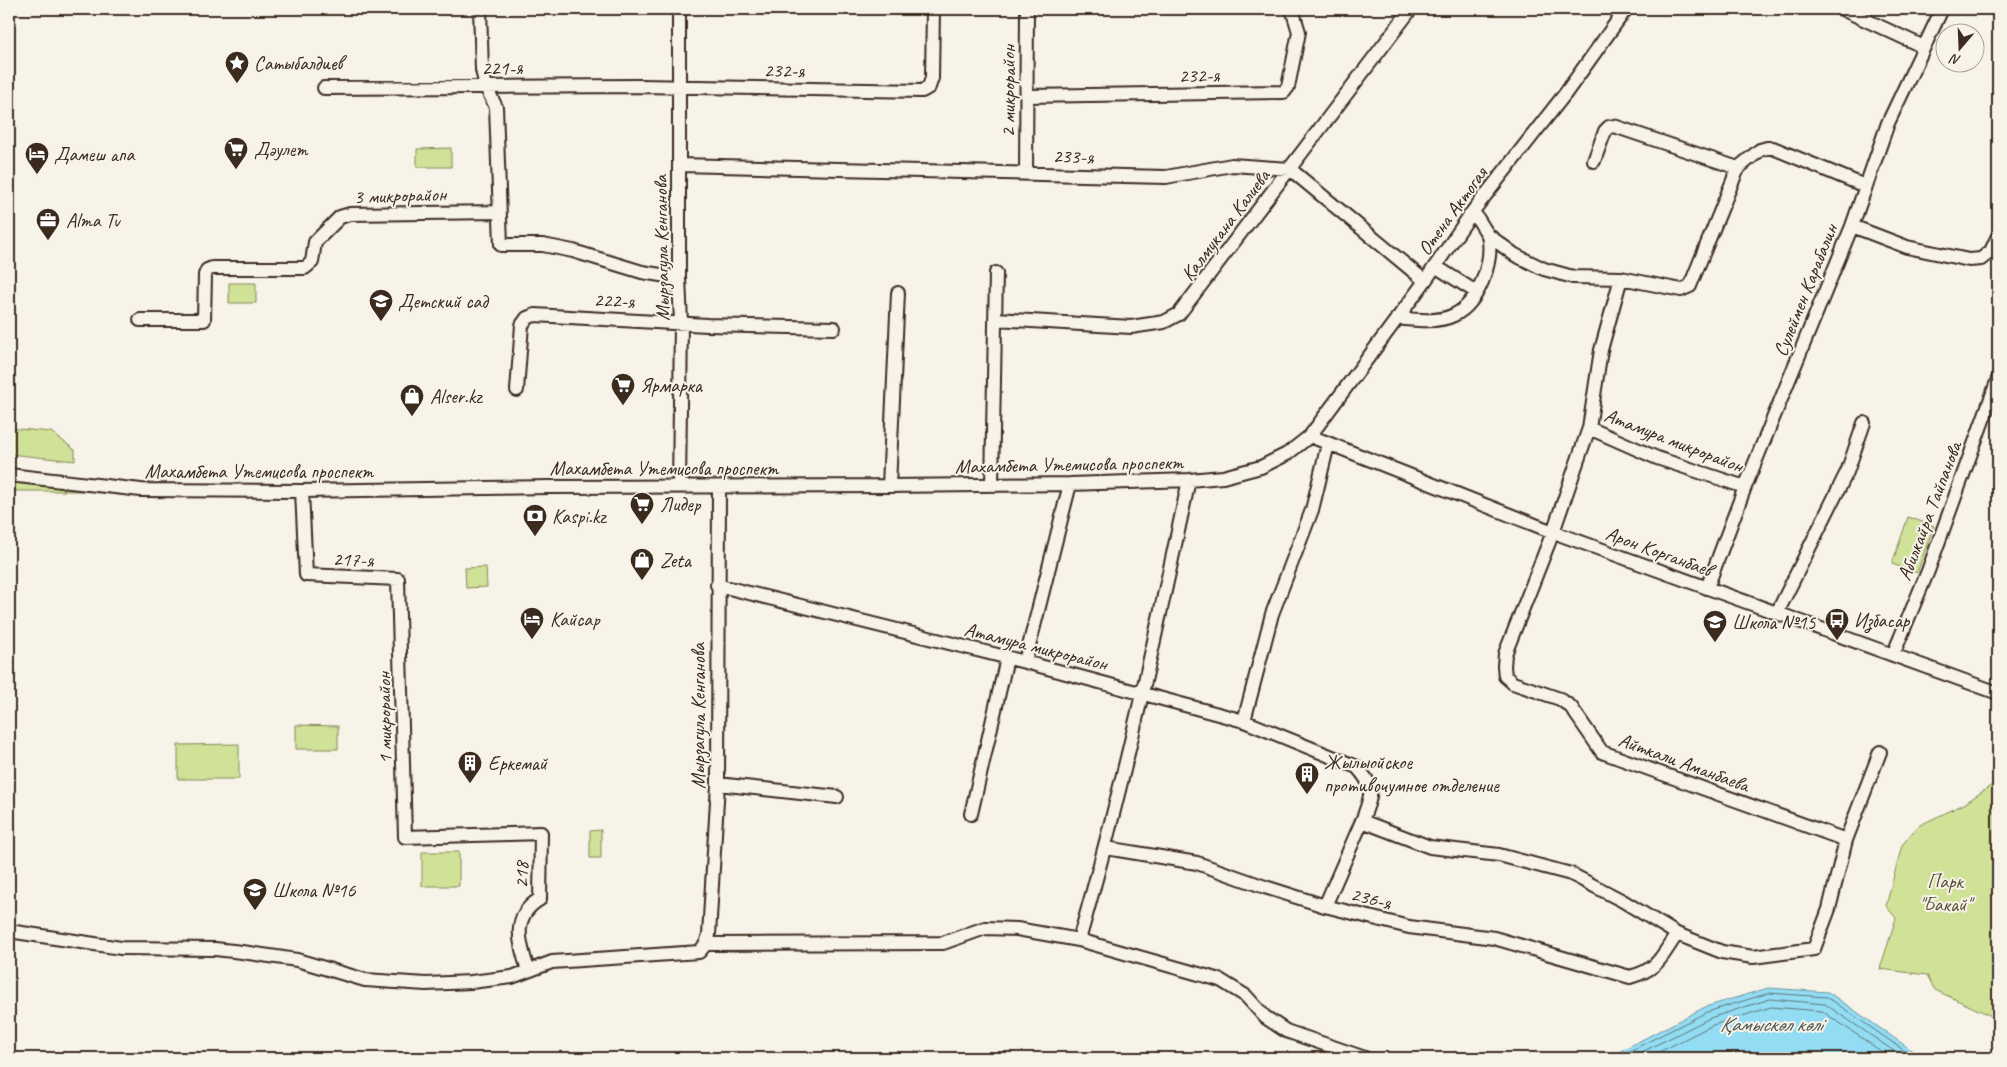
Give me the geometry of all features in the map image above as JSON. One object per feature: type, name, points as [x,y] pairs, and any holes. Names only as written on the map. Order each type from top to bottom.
[{"type":"street","points":[[480,9],[482,70],[486,87],[496,107],[498,212],[501,245],[543,245],[572,251],[642,272],[679,278]]},
{"type":"street","name":"Мырзагула Кенганова","points":[[679,9],[679,278],[681,322],[679,487]]},
{"type":"street","name":"232-я","points":[[679,86],[922,91],[929,87],[932,78],[933,9]]},
{"type":"street","name":"2 микрорайон","points":[[1026,173],[1027,9]]},
{"type":"street","name":"232-я","points":[[1027,96],[1284,92],[1288,88],[1299,32],[1292,9]]},
{"type":"street","name":"Калмукана Калиева","points":[[996,319],[1131,327],[1164,322],[1179,314],[1411,9]]},
{"type":"street","name":"Отена Актогая","points":[[1310,436],[1425,281],[1472,211],[1565,94],[1626,9]]},
{"type":"street","points":[[1842,9],[1924,47]]},
{"type":"street","name":"Сулеймен Карабалин","points":[[1706,588],[1745,487],[1852,226],[1888,123],[1942,9]]},
{"type":"street","name":"221-я","points":[[324,88],[679,86]]},
{"type":"street","points":[[1594,162],[1605,131],[1609,126],[1614,126],[1738,168]]},
{"type":"street","points":[[1472,211],[1488,235],[1515,255],[1544,269],[1573,276],[1621,278],[1681,290],[1690,286],[1738,168],[1760,150],[1773,148],[1865,186]]},
{"type":"street","name":"233-я","points":[[679,165],[1166,177],[1232,166],[1290,170]]},
{"type":"street","points":[[1290,170],[1425,281]]},
{"type":"street","name":"3 микрорайон","points":[[140,320],[204,320],[205,275],[207,270],[212,268],[305,268],[312,262],[314,242],[340,217],[350,214],[498,212]]},
{"type":"street","points":[[1852,226],[1908,247],[1969,260],[1981,259],[1991,251],[1998,236]]},
{"type":"street","points":[[1397,318],[1425,320],[1453,316],[1466,308],[1487,270],[1490,255],[1488,235]]},
{"type":"street","points":[[1435,266],[1476,292]]},
{"type":"street","points":[[992,486],[996,273]]},
{"type":"street","name":"Атамура микрорайон","points":[[1505,676],[1505,654],[1553,532],[1589,428],[1601,350],[1621,278]]},
{"type":"street","points":[[889,486],[898,293]]},
{"type":"street","name":"222-я","points":[[517,390],[522,325],[527,318],[535,315],[707,325],[834,328]]},
{"type":"street","name":"Абилкайра Тайпанова","points":[[1893,655],[1928,571],[1998,379]]},
{"type":"street","points":[[1777,613],[1847,472],[1864,423]]},
{"type":"street","name":"Атамура микрорайон","points":[[1589,428],[1657,458],[1745,487]]},
{"type":"street","name":"Махамбета Утемисова проспект","points":[[9,475],[141,490],[302,491],[550,487],[992,486],[1070,484],[1223,477],[1261,467],[1287,454],[1310,436]]},
{"type":"street","name":"Арон Корганбаев","points":[[1310,436],[1553,532],[1998,693]]},
{"type":"street","points":[[1244,721],[1272,614],[1312,510],[1328,444]]},
{"type":"street","points":[[1079,940],[1106,848],[1143,693],[1189,480]]},
{"type":"street","points":[[1025,662],[1070,484]]},
{"type":"street","name":"Мырзагула Кенганова","points":[[706,944],[709,936],[718,784],[718,487]]},
{"type":"street","name":"217-я","points":[[302,491],[306,575],[398,579]]},
{"type":"street","name":"1 микрорайон","points":[[398,579],[405,837],[541,833]]},
{"type":"street","name":"Атамура микрорайон","points":[[717,585],[1025,662],[1244,721],[1357,767],[1368,780],[1371,795],[1362,821],[1325,906]]},
{"type":"street","points":[[971,814],[1007,658]]},
{"type":"street","name":"Айткали Аманбаева","points":[[1505,676],[1513,683],[1560,699],[1571,707],[1602,752],[1846,840]]},
{"type":"street","points":[[1362,821],[1430,847],[1499,855],[1571,874],[1623,901],[1678,934],[1722,952],[1753,957],[1814,949],[1829,909],[1846,840],[1880,752]]},
{"type":"street","points":[[718,784],[837,797]]},
{"type":"street","name":"218","points":[[528,970],[521,948],[520,922],[525,910],[540,899],[541,833]]},
{"type":"street","name":"236-я","points":[[1106,848],[1197,863],[1325,906],[1409,927],[1494,938],[1630,977],[1645,973],[1655,966],[1678,934]]},
{"type":"street","points":[[9,931],[121,948],[215,949],[242,952],[297,960],[365,980],[426,984],[471,982],[512,976],[552,962],[699,952],[706,944],[942,944],[985,928],[1017,929],[1079,940],[1220,980],[1246,996],[1265,1017],[1286,1031],[1365,1058]]},
{"type":"green space","points":[[451,148],[451,167],[417,167],[417,149]]},
{"type":"green space","points":[[229,283],[256,283],[256,303],[229,303]]},
{"type":"green space","points":[[9,428],[51,432],[75,450],[75,461],[9,454]]},
{"type":"green space","points":[[9,479],[96,491],[9,491]]},
{"type":"green space","points":[[1908,517],[1934,526],[1917,573],[1892,564]]},
{"type":"green space","points":[[486,567],[487,587],[466,588],[465,568]]},
{"type":"green space","points":[[296,725],[338,726],[338,749],[296,749]]},
{"type":"green space","points":[[239,744],[239,779],[178,779],[178,745]]},
{"type":"green space","name":"Парк \"Бакай\"","points":[[1992,785],[1998,788],[1998,1019],[1935,990],[1927,975],[1880,969],[1896,918],[1886,906],[1902,845],[1918,826],[1964,804]]},
{"type":"green space","points":[[601,830],[601,858],[590,858],[590,831]]},
{"type":"green space","points":[[422,852],[459,852],[459,886],[422,886]]},
{"type":"water","name":"Қамыскөл көлі","points":[[1768,988],[1828,992],[1923,1058],[1607,1058],[1705,1007]]},
{"type":"place","name":"Сатыбалдиев","points":[[237,84]]},
{"type":"place","name":"Дәулет","points":[[236,170]]},
{"type":"place","name":"Дамеш апа","points":[[37,175]]},
{"type":"place","name":"Alma Tv","points":[[48,241]]},
{"type":"place","name":"Детский сад","points":[[381,322]]},
{"type":"place","name":"Ярмарка","points":[[623,406]]},
{"type":"place","name":"Alser.kz","points":[[412,417]]},
{"type":"place","name":"Лидер","points":[[642,525]]},
{"type":"place","name":"Kaspi.kz","points":[[535,537]]},
{"type":"place","name":"Zeta","points":[[642,581]]},
{"type":"place","name":"Кайсар","points":[[532,640]]},
{"type":"place","name":"Избасар","points":[[1837,641]]},
{"type":"place","name":"Школа №15","points":[[1715,643]]},
{"type":"place","name":"Еркемай","points":[[470,784]]},
{"type":"place","name":"Жылыойское противочумное отделение","points":[[1307,795]]},
{"type":"place","name":"Школа №16","points":[[255,911]]}]
